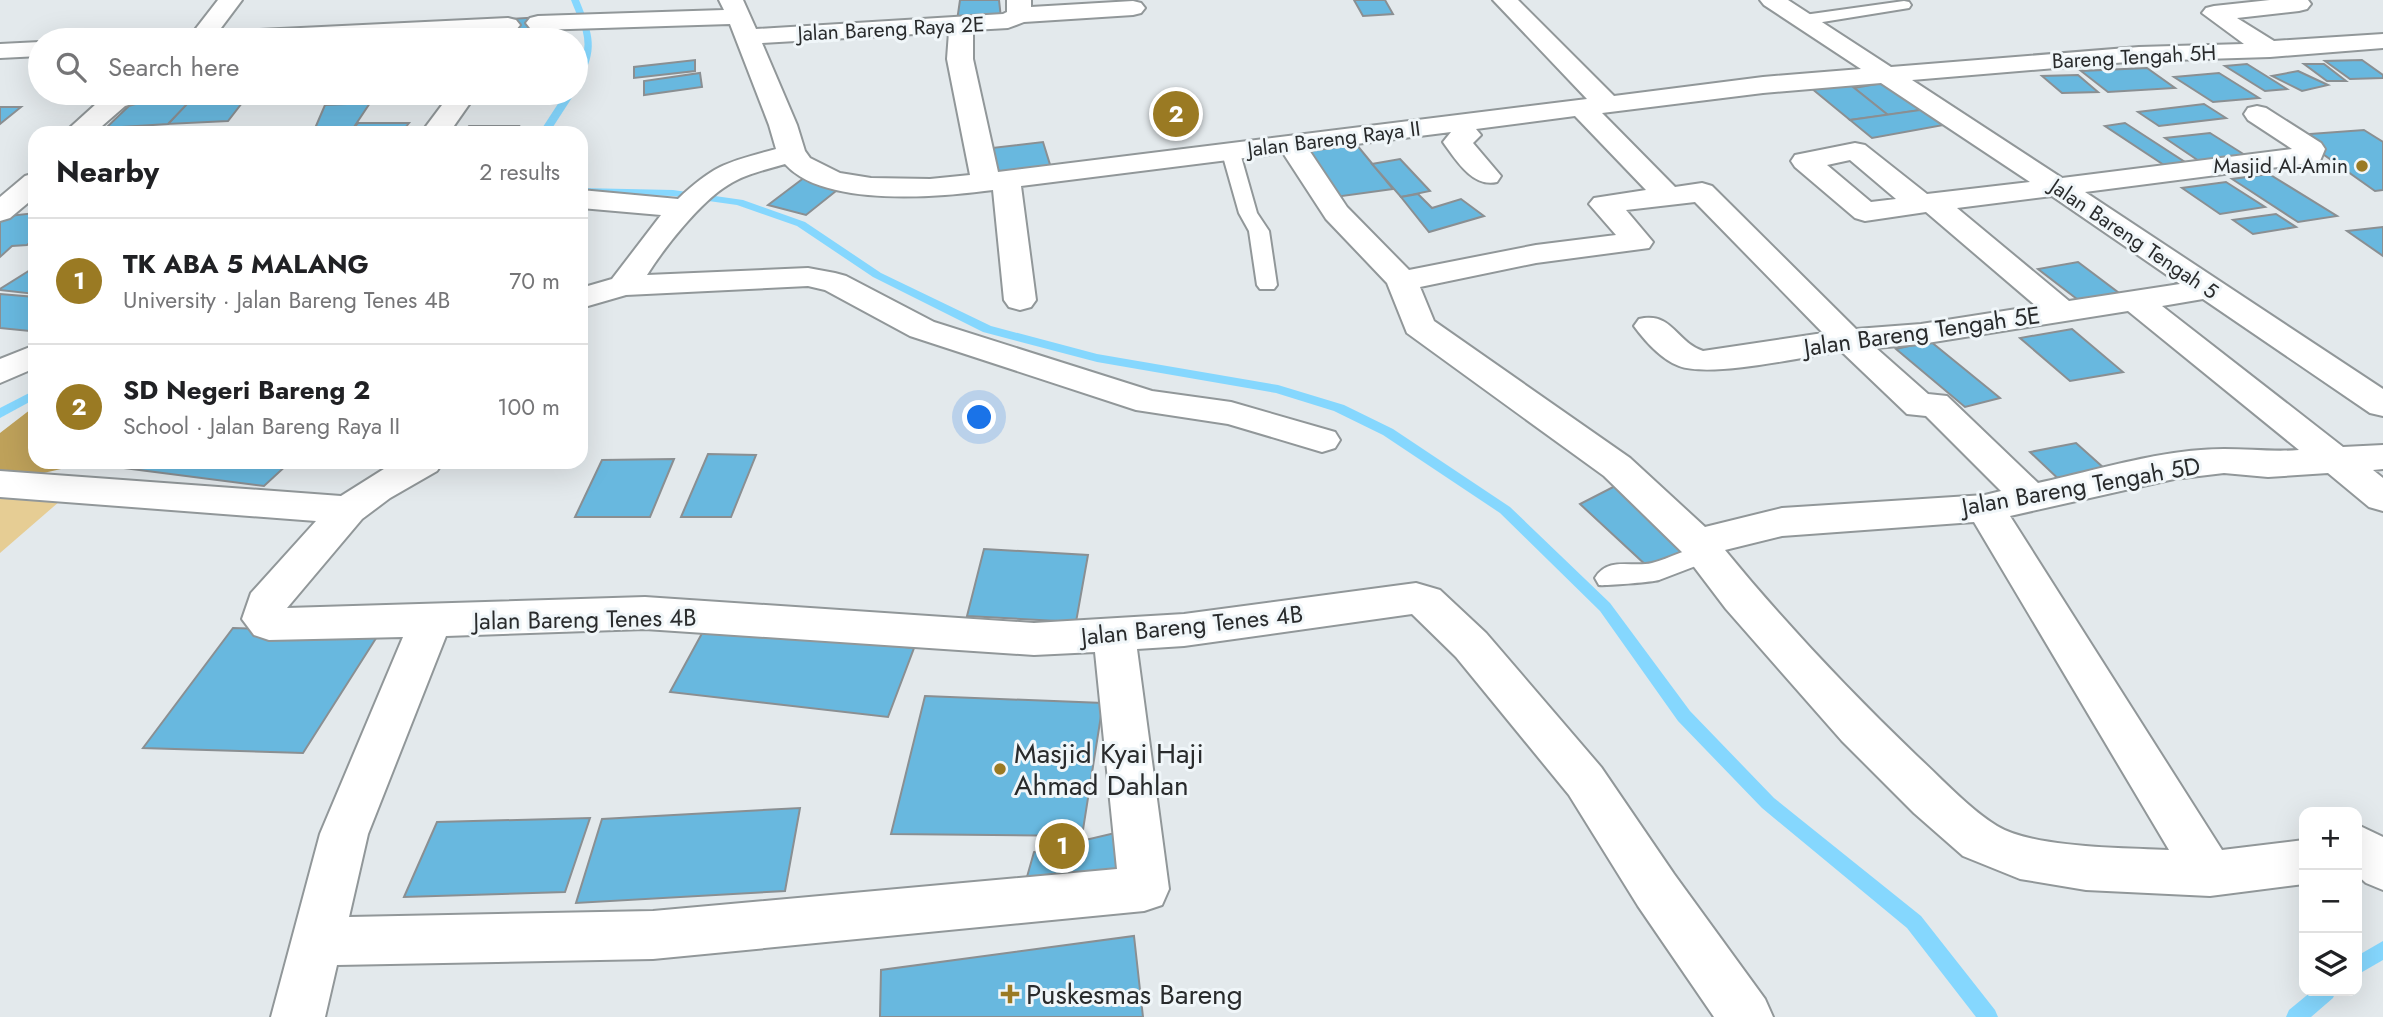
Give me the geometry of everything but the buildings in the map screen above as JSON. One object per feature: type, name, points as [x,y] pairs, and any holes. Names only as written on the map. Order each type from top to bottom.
[{"type":"street","points":[[210,28],[230,0]]},
{"type":"street","points":[[1505,0],[1667,195]]},
{"type":"street","name":"Jalan Bareng Tengah 5","points":[[1772,0],[2059,187],[2383,405]]},
{"type":"street","points":[[2270,50],[2214,13],[2221,5],[2299,4],[2293,0]]},
{"type":"street","name":"Jalan Bareng Raya 2E","points":[[538,23],[739,18],[961,25],[1008,21],[1019,8],[1133,8]]},
{"type":"street","points":[[624,286],[640,261],[715,180],[736,169],[791,154],[784,129],[739,18]]},
{"type":"street","points":[[481,28],[508,25]]},
{"type":"street","points":[[961,25],[960,59],[996,181],[1020,300]]},
{"type":"street","name":"Bareng Tengah 5H","points":[[1885,73],[2139,54],[2270,50],[2383,41]]},
{"type":"street","points":[[0,51],[28,50]]},
{"type":"street","name":"Jalan Bareng Raya II","points":[[791,154],[800,165],[828,178],[900,189],[996,181],[1594,105],[1885,73]]},
{"type":"street","points":[[86,126],[110,105]]},
{"type":"street","points":[[440,126],[455,105]]},
{"type":"street","points":[[2062,312],[1927,204],[1855,151],[1805,161],[1865,212],[1875,213],[1927,204],[2310,155],[2311,149],[2258,114]]},
{"type":"street","points":[[1459,123],[1467,135],[1457,142],[1487,176]]},
{"type":"street","points":[[1292,145],[1336,213],[1372,247],[1402,281],[1419,326],[1617,467],[1702,549],[1741,598],[1858,728],[1931,799],[1980,841],[2020,857],[2086,868],[2210,874],[2299,863]]},
{"type":"street","points":[[0,212],[28,188]]},
{"type":"street","points":[[1402,281],[1536,254],[1638,242],[1604,204],[1702,192],[1848,340],[1920,406],[1934,404],[2032,499]]},
{"type":"street","points":[[588,199],[689,205]]},
{"type":"street","points":[[588,222],[689,205]]},
{"type":"street","points":[[588,296],[624,286],[808,277],[835,283],[922,329],[1148,402],[1231,413],[1322,440]]},
{"type":"street","name":"Jalan Bareng Tengah 5E","points":[[1651,326],[1690,360],[1703,361],[1848,340],[1921,334],[2207,289]]},
{"type":"street","points":[[2134,300],[2383,498]]},
{"type":"street","points":[[0,372],[28,358]]},
{"type":"street","name":"Jalan Bareng Tengah 5D","points":[[1702,549],[1726,534],[1783,523],[1985,508],[2174,466],[2224,461],[2267,465],[2383,457]]},
{"type":"street","points":[[0,484],[348,510],[412,469]]},
{"type":"street","points":[[1985,508],[2210,874]]},
{"type":"street","name":"Jalan Bareng Tenes 4B","points":[[348,510],[266,604],[263,619],[269,624],[645,613],[1034,639],[1184,630],[1416,598],[1425,601],[1471,645],[1585,780],[1656,890],[1746,1017]]},
{"type":"street","points":[[298,1017],[344,834],[431,621]]},
{"type":"street","points":[[318,941],[653,935],[1144,889],[1114,635]]},
{"type":"lane","points":[[1804,20],[1904,5]]},
{"type":"lane","points":[[1231,153],[1248,213],[1259,231],[1267,285]]},
{"type":"lane","points":[[1608,578],[1620,572],[1650,573],[1702,549]]},
{"type":"shaded area","points":[[28,411],[28,469],[61,469],[39,474],[0,473],[0,433]]},
{"type":"shaded area","points":[[0,496],[60,501],[0,553]]},
{"type":"waterway","points":[[575,0],[585,28]]},
{"type":"waterway","points":[[588,37],[588,54]]},
{"type":"waterway","points":[[549,126],[562,105]]},
{"type":"waterway","points":[[588,191],[673,193],[739,202],[801,224],[877,275],[987,329],[1097,358],[1278,389],[1339,408],[1388,432],[1505,510],[1605,607],[1684,716],[1768,803],[1914,922],[1988,1017]]},
{"type":"waterway","points":[[0,414],[28,398]]},
{"type":"waterway","points":[[2362,963],[2383,950]]},
{"type":"waterway","points":[[2296,1017],[2320,996]]},
{"type":"place","name":"SD Negeri Bareng 2","points":[[1176,114]]},
{"type":"place","name":"Masjid Al-Amin","points":[[2362,166]]},
{"type":"place","name":"Masjid Kyai Haji Ahmad Dahlan","points":[[1000,769]]},
{"type":"place","name":"TK ABA 5 MALANG","points":[[1062,846]]},
{"type":"place","name":"Puskesmas Bareng","points":[[1010,994]]}]
